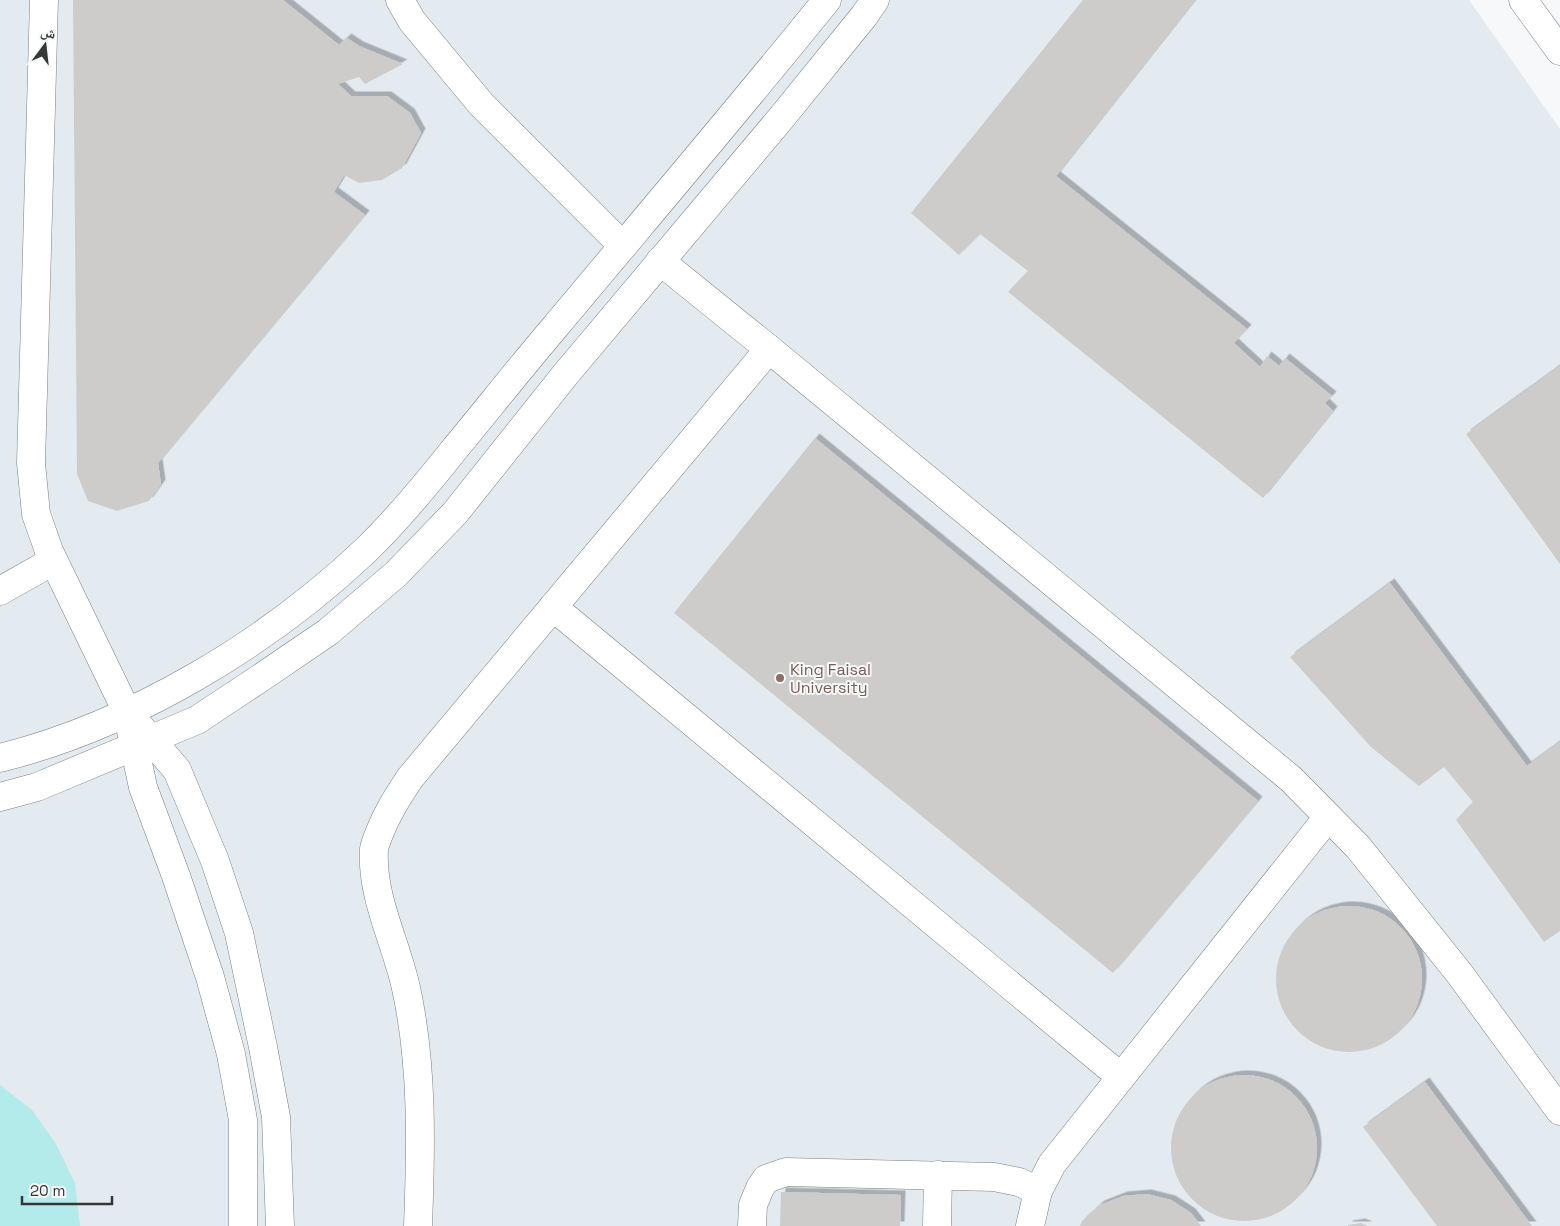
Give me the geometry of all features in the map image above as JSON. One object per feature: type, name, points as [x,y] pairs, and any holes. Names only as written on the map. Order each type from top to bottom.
[{"type":"street","points":[[44,0],[31,463],[36,514],[54,561],[142,743],[142,787],[176,876],[210,977],[231,1054],[243,1120],[243,1226]]},
{"type":"street","points":[[400,0],[412,22],[481,104],[623,246]]},
{"type":"street","points":[[0,758],[24,752],[88,730],[182,685],[242,648],[309,601],[367,549],[424,487],[532,354],[754,91],[827,0]]},
{"type":"street","points":[[0,797],[37,787],[197,720],[328,632],[396,574],[455,513],[565,375],[782,118],[875,0]]},
{"type":"street","points":[[1523,0],[1560,51]]},
{"type":"street","points":[[660,261],[769,348],[1291,779],[1358,847],[1460,974],[1560,1111]]},
{"type":"street","points":[[418,1226],[421,1144],[416,1048],[406,988],[374,871],[374,846],[387,814],[410,778],[769,348]]},
{"type":"street","points":[[0,591],[54,561]]},
{"type":"street","points":[[553,607],[1121,1077]]},
{"type":"street","points":[[142,743],[177,770],[215,861],[238,934],[263,1047],[276,1117],[280,1226]]},
{"type":"street","points":[[1030,1226],[1038,1192],[1052,1164],[1328,817]]},
{"type":"street","points":[[752,1226],[753,1205],[760,1188],[766,1179],[786,1172],[994,1177],[1019,1182],[1038,1192]]},
{"type":"street","points":[[937,1226],[938,1176]]},
{"type":"shaded area","name":"King Faisal University","points":[[0,0],[1469,0],[1560,129],[1560,1226],[0,1226]]},
{"type":"water","points":[[0,1085],[32,1110],[56,1144],[75,1183],[80,1226],[0,1226]]},
{"type":"building","points":[[73,0],[283,0],[339,45],[347,38],[359,46],[403,64],[365,84],[359,77],[338,84],[351,96],[387,96],[410,113],[421,133],[402,168],[382,180],[359,183],[344,175],[334,192],[365,215],[158,463],[161,484],[149,501],[117,511],[88,501],[77,474]]},
{"type":"building","points":[[1083,0],[1195,0],[1056,176],[1247,329],[1234,343],[1260,367],[1267,356],[1279,366],[1285,358],[1332,396],[1325,403],[1333,411],[1263,498],[1008,292],[1028,271],[980,234],[959,255],[911,213]]},
{"type":"building","points":[[1560,366],[1560,564],[1466,434]]},
{"type":"building","points":[[815,438],[1258,801],[1113,973],[674,613]]},
{"type":"building","points":[[1390,583],[1527,766],[1560,742],[1560,931],[1544,942],[1456,820],[1473,802],[1444,767],[1419,786],[1371,747],[1290,657]]},
{"type":"building","points":[[1349,906],[1377,911],[1401,927],[1417,951],[1422,979],[1417,1007],[1401,1031],[1377,1047],[1349,1052],[1321,1047],[1297,1031],[1281,1007],[1276,979],[1281,951],[1297,927],[1321,911]]},
{"type":"building","points":[[1244,1075],[1272,1080],[1296,1096],[1312,1120],[1317,1148],[1312,1176],[1296,1200],[1272,1216],[1244,1221],[1216,1216],[1192,1200],[1176,1176],[1171,1148],[1176,1120],[1192,1096],[1216,1080]]},
{"type":"building","points":[[1425,1082],[1532,1226],[1437,1226],[1363,1127]]},
{"type":"building","points":[[781,1192],[901,1195],[900,1226],[780,1226]]},
{"type":"building","points":[[1147,1194],[1171,1200],[1191,1213],[1201,1226],[1080,1226],[1082,1221],[1100,1205],[1123,1196]]},
{"type":"building","points":[[1361,1223],[1368,1226],[1348,1226],[1348,1225]]},
{"type":"place","name":"King Faisal University","points":[[780,678]]}]
